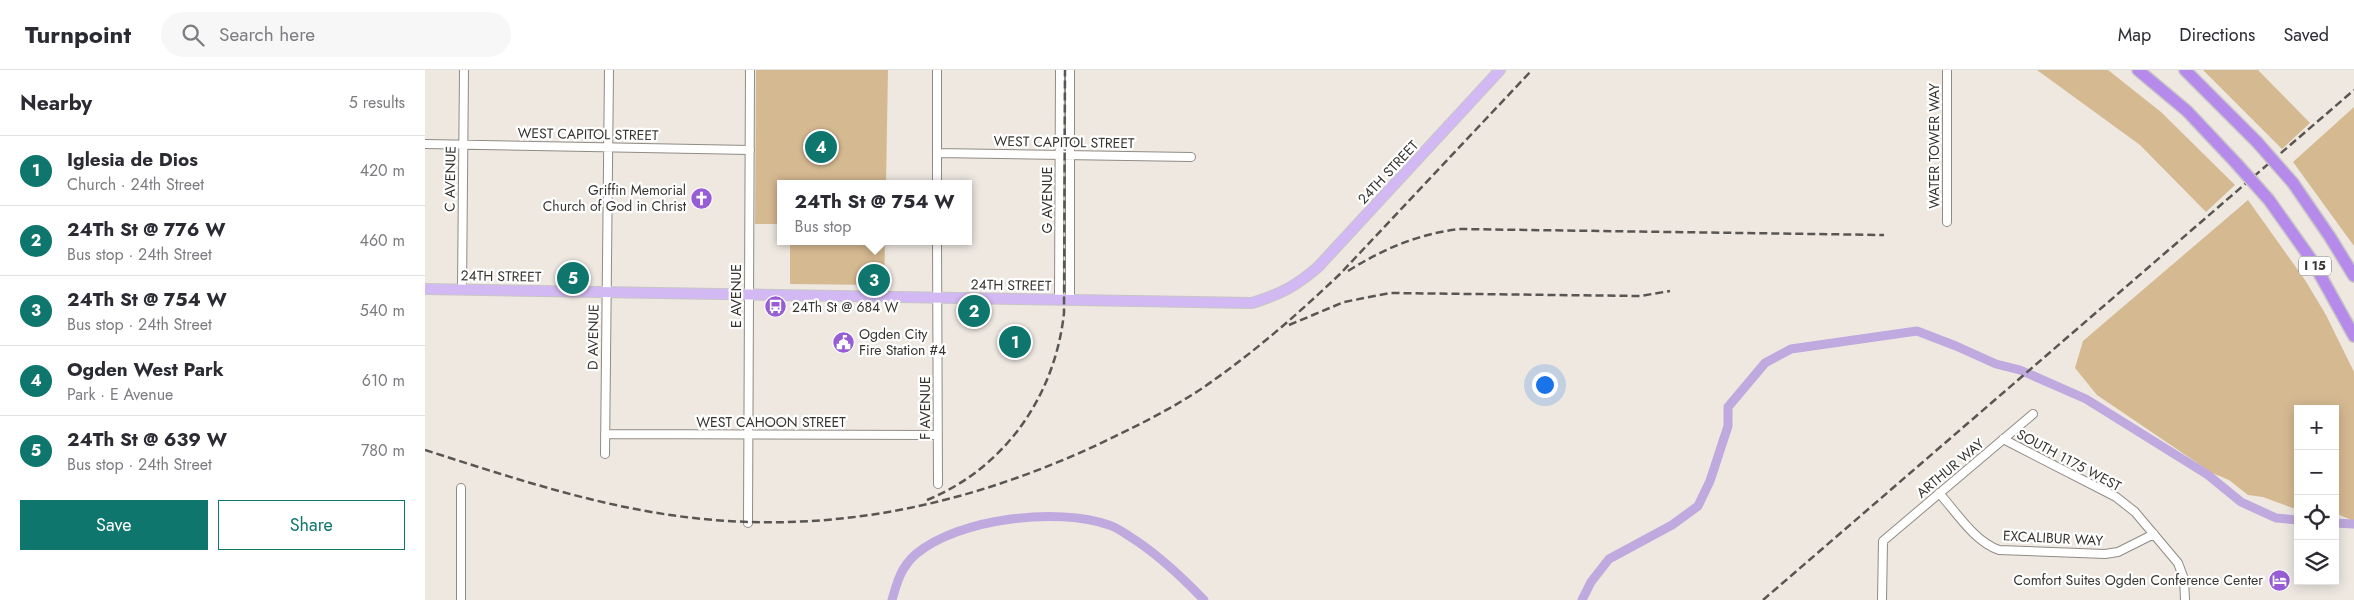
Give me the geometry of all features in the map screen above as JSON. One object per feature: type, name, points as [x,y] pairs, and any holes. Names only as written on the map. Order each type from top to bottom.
[{"type":"highway","name":"I 15","points":[[2138,70],[2187,111],[2269,200],[2313,262],[2354,336]]},
{"type":"highway","name":"I 15","points":[[2185,70],[2257,142],[2293,183],[2354,276]]},
{"type":"main road","name":"24TH STREET","points":[[425,288],[1252,303],[1280,294],[1297,285],[1318,267],[1500,70]]},
{"type":"street","name":"C AVENUE","points":[[462,289],[464,70]]},
{"type":"street","name":"D AVENUE","points":[[605,454],[609,70]]},
{"type":"street","name":"E AVENUE","points":[[748,523],[750,70]]},
{"type":"street","points":[[937,70],[937,180]]},
{"type":"street","name":"G AVENUE","points":[[1059,299],[1060,70]]},
{"type":"street","name":"G AVENUE","points":[[1070,70],[1070,299]]},
{"type":"street","name":"WATER TOWER WAY","points":[[1947,70],[1947,222]]},
{"type":"street","name":"WEST CAPITOL STREET","points":[[425,144],[750,150]]},
{"type":"street","name":"WEST CAPITOL STREET","points":[[937,153],[1191,157]]},
{"type":"street","name":"F AVENUE","points":[[937,245],[938,484]]},
{"type":"street","name":"ARTHUR WAY","points":[[1882,600],[1883,542],[2033,414]]},
{"type":"street","name":"WEST CAHOON STREET","points":[[605,434],[937,435]]},
{"type":"street","name":"SOUTH 1175 WEST","points":[[2003,439],[2116,497],[2135,512],[2183,571],[2185,600]]},
{"type":"street","points":[[461,488],[461,600]]},
{"type":"street","name":"EXCALIBUR WAY","points":[[1939,493],[1978,538],[1999,550],[2105,554],[2118,552],[2154,534]]},
{"type":"shaded area","points":[[756,70],[888,70],[886,180],[777,180],[777,224],[755,224]]},
{"type":"shaded area","points":[[2037,70],[2108,70],[2161,112],[2235,185],[2206,212],[2140,145]]},
{"type":"shaded area","points":[[2203,70],[2258,70],[2310,123],[2282,149]]},
{"type":"shaded area","points":[[2354,107],[2354,246],[2293,162]]},
{"type":"shaded area","points":[[2248,200],[2305,280],[2326,315],[2354,372],[2354,521],[2339,515],[2339,405],[2294,405],[2294,509],[2263,497],[2248,495],[2229,480],[2212,473],[2097,395],[2075,368],[2083,341]]},
{"type":"shaded area","points":[[790,245],[885,245],[884,285],[790,284]]},
{"type":"waterway","points":[[1582,600],[1591,582],[1609,559],[1672,525],[1698,506],[1710,481],[1728,426],[1728,407],[1765,363],[1791,349],[1917,331],[1996,364],[2020,370],[2086,399],[2208,475],[2241,502],[2276,518],[2294,520]]},
{"type":"waterway","points":[[892,600],[898,581],[907,564],[916,554],[935,542],[957,532],[983,524],[1009,519],[1037,517],[1063,517],[1088,520],[1114,527],[1140,543],[1159,558],[1204,600]]},
{"type":"waterway","points":[[2339,523],[2354,524]]},
{"type":"railway","points":[[927,500],[955,486],[980,469],[1002,449],[1021,426],[1037,400],[1050,373],[1059,344],[1064,313],[1065,70]]},
{"type":"railway","points":[[425,450],[553,490],[619,506],[685,517],[739,522],[792,522],[896,511],[997,485],[1097,445],[1142,423],[1172,407],[1231,368],[1294,316],[1340,274],[1532,70]]},
{"type":"railway","points":[[1763,600],[2354,90]]},
{"type":"railway","points":[[1348,271],[1374,256],[1401,244],[1444,231],[1459,229],[1884,235]]},
{"type":"railway","points":[[1289,325],[1344,302],[1390,293],[1640,296],[1670,291]]},
{"type":"place","name":"Ogden West Park","points":[[821,147]]},
{"type":"place","name":"Griffin Memorial Church of God in Christ","points":[[702,198]]},
{"type":"place","name":"24Th St @ 639 W","points":[[573,278]]},
{"type":"place","name":"24Th St @ 754 W","points":[[874,280]]},
{"type":"place","name":"24Th St @ 684 W","points":[[776,307]]},
{"type":"place","name":"24Th St @ 776 W","points":[[974,311]]},
{"type":"place","name":"Ogden City Fire Station #4","points":[[843,342]]},
{"type":"place","name":"Iglesia de Dios","points":[[1015,342]]},
{"type":"place","name":"Comfort Suites Ogden Conference Center","points":[[2279,580]]}]
